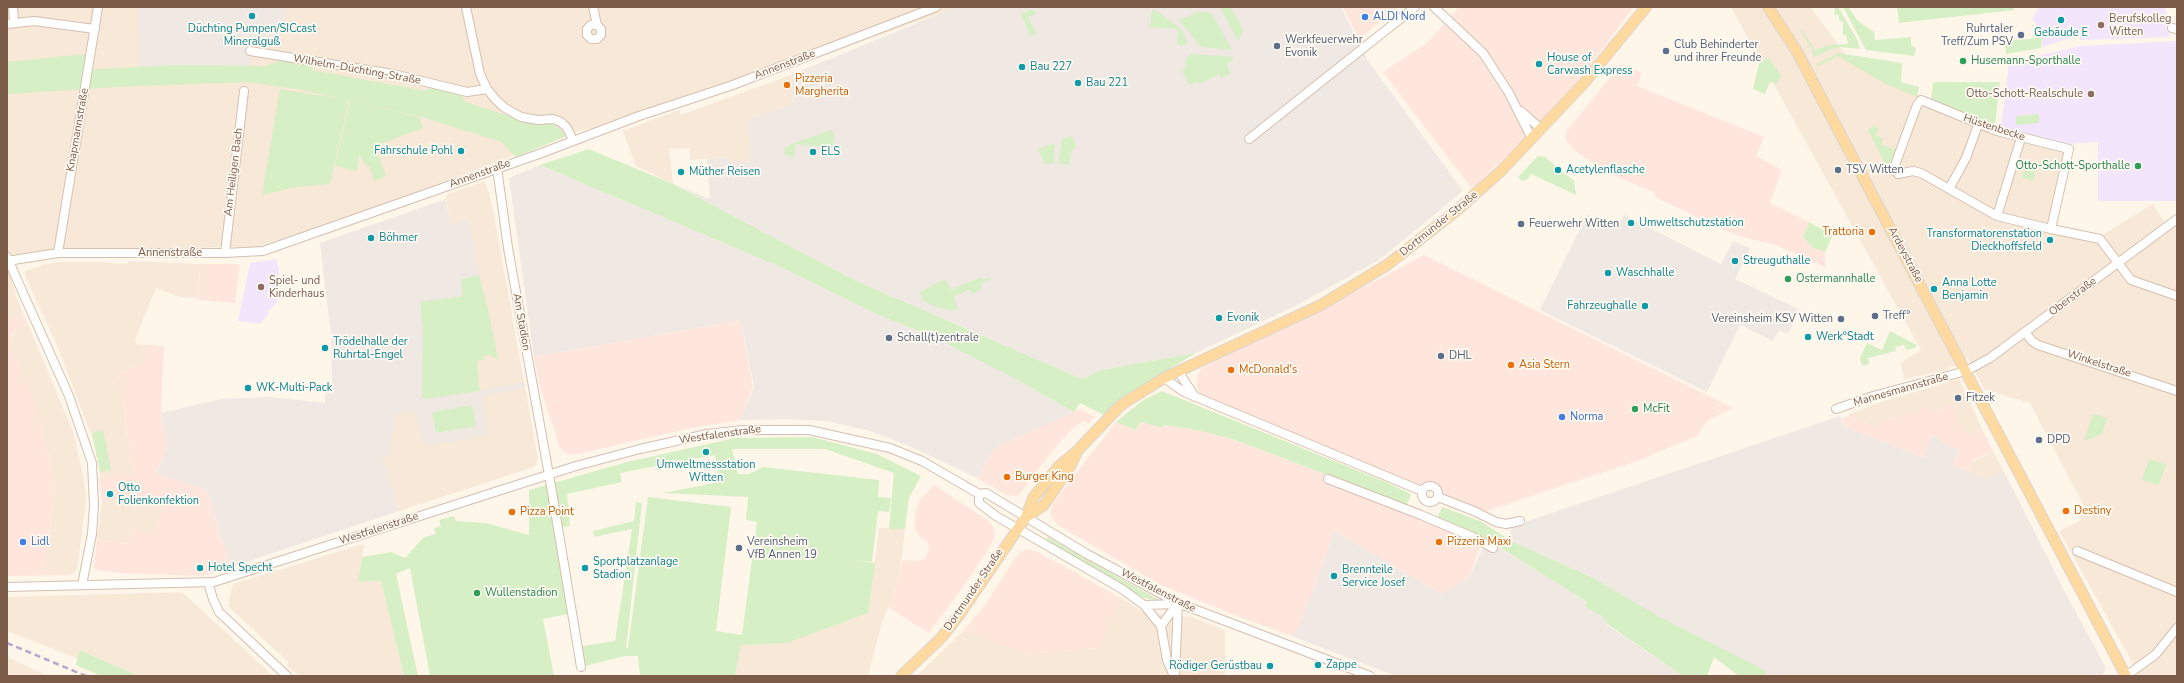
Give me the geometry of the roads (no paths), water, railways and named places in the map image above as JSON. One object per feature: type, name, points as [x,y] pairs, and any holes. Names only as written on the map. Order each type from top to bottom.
[{"type":"main road","name":"Dortmunder Straße","points":[[901,676],[933,646],[952,625],[1017,528],[1026,517],[1044,505],[1071,465],[1077,451],[1121,405],[1164,378],[1321,305],[1387,265],[1473,197],[1532,139],[1584,83],[1646,7]]},
{"type":"main road","name":"Ardeystraße","points":[[1768,7],[1796,50],[2126,676]]},
{"type":"street","points":[[13,7],[10,23],[34,21],[95,29]]},
{"type":"street","name":"Knapmannstraße","points":[[58,253],[98,7]]},
{"type":"street","points":[[466,7],[475,58],[487,90],[500,105],[516,115],[533,120],[553,119],[561,122],[567,128],[574,140]]},
{"type":"street","points":[[592,7],[597,25]]},
{"type":"street","name":"Annenstraße","points":[[8,259],[58,253],[225,253],[263,251],[730,86],[936,7]]},
{"type":"street","points":[[1249,139],[1416,7]]},
{"type":"street","points":[[1434,7],[1483,53],[1516,106],[1532,139]]},
{"type":"street","name":"Wilhelm-Düchting-Straße","points":[[250,50],[392,74],[467,92],[487,90]]},
{"type":"street","name":"Am Heiligen Bach","points":[[225,253],[244,91]]},
{"type":"street","name":"Hüstenbecke","points":[[1949,189],[1914,171],[1898,174],[1895,171],[1917,106],[1921,100],[1978,125],[2021,138],[2069,149],[2051,229]]},
{"type":"street","points":[[1516,106],[1541,129]]},
{"type":"street","points":[[1978,125],[1966,158],[1949,189],[1997,216],[2100,239],[2131,280],[2177,296]]},
{"type":"street","points":[[1997,216],[2021,138]]},
{"type":"street","name":"Am Stadion","points":[[497,168],[508,248],[549,476]]},
{"type":"street","name":"Oberstraße","points":[[1966,371],[1990,358],[2177,219]]},
{"type":"street","points":[[7,587],[82,585],[90,541],[94,493],[89,450],[66,389],[8,259]]},
{"type":"street","name":"Winkelstraße","points":[[2025,332],[2032,341],[2038,345],[2177,391]]},
{"type":"street","name":"Mannesmannstraße","points":[[1836,409],[1873,396],[1966,371]]},
{"type":"street","points":[[1178,372],[1195,397]]},
{"type":"street","points":[[1164,378],[1195,397],[1422,491]]},
{"type":"street","name":"Westfalenstraße","points":[[82,585],[220,581],[358,535],[640,449],[706,434],[754,429],[795,429],[831,433],[890,448],[922,461],[979,494],[986,493],[1087,554],[1178,604],[1370,676]]},
{"type":"street","points":[[549,476],[581,667]]},
{"type":"street","points":[[1328,479],[1421,515],[1473,537],[1493,548]]},
{"type":"street","points":[[1422,491],[1428,486],[1433,486],[1437,490],[1438,497]]},
{"type":"street","points":[[1422,491],[1423,498],[1426,501]]},
{"type":"street","name":"Westfalenstraße","points":[[979,494],[979,503],[1017,528],[1122,589],[1144,605],[1161,626]]},
{"type":"street","points":[[1426,501],[1433,501],[1438,497]]},
{"type":"street","points":[[1438,497],[1474,511],[1496,522],[1506,524],[1520,521]]},
{"type":"street","points":[[1421,515],[1426,501]]},
{"type":"street","points":[[2077,551],[2177,592]]},
{"type":"street","points":[[208,582],[219,612],[287,676]]},
{"type":"street","points":[[1144,605],[1178,604]]},
{"type":"street","points":[[1175,676],[1167,660],[1161,626],[1178,604]]},
{"type":"street","points":[[1175,676],[1178,604]]},
{"type":"street","points":[[2126,676],[2156,654],[2177,628]]},
{"type":"railway","points":[[7,643],[86,676]]},
{"type":"place","name":"Düchting Pumpen/SICcast Mineralguß","points":[[252,16]]},
{"type":"place","name":"ALDI Nord","points":[[1365,17]]},
{"type":"place","name":"Gebäude E","points":[[2061,20]]},
{"type":"place","name":"Berufskolleg Witten","points":[[2101,25]]},
{"type":"place","name":"Ruhrtaler Treff/Zum PSV","points":[[2021,35]]},
{"type":"place","name":"Werkfeuerwehr Evonik","points":[[1277,46]]},
{"type":"place","name":"Club Behinderter und ihrer Freunde","points":[[1666,51]]},
{"type":"place","name":"Husemann-Sporthalle","points":[[1963,61]]},
{"type":"place","name":"House of Carwash Express","points":[[1539,64]]},
{"type":"place","name":"Bau 227","points":[[1022,67]]},
{"type":"place","name":"Bau 221","points":[[1078,83]]},
{"type":"place","name":"Pizzeria Margherita","points":[[787,85]]},
{"type":"place","name":"Otto-Schott-Realschule","points":[[2091,94]]},
{"type":"place","name":"Fahrschule Pohl","points":[[461,151]]},
{"type":"place","name":"ELS","points":[[813,152]]},
{"type":"place","name":"Otto-Schott-Sporthalle","points":[[2138,166]]},
{"type":"place","name":"Acetylenflasche","points":[[1558,170]]},
{"type":"place","name":"TSV Witten","points":[[1838,170]]},
{"type":"place","name":"Müther Reisen","points":[[681,172]]},
{"type":"place","name":"Umweltschutzstation","points":[[1631,223]]},
{"type":"place","name":"Feuerwehr Witten","points":[[1521,224]]},
{"type":"place","name":"Trattoria","points":[[1872,232]]},
{"type":"place","name":"Böhmer","points":[[371,238]]},
{"type":"place","name":"Transformatorenstation Dieckhoffsfeld","points":[[2050,240]]},
{"type":"place","name":"Streuguthalle","points":[[1735,261]]},
{"type":"place","name":"Waschhalle","points":[[1608,273]]},
{"type":"place","name":"Ostermannhalle","points":[[1788,279]]},
{"type":"place","name":"Spiel- und Kinderhaus","points":[[261,287]]},
{"type":"place","name":"Anna Lotte Benjamin","points":[[1934,289]]},
{"type":"place","name":"Fahrzeughalle","points":[[1645,306]]},
{"type":"place","name":"Treff°","points":[[1875,316]]},
{"type":"place","name":"Evonik","points":[[1219,318]]},
{"type":"place","name":"Vereinsheim KSV Witten","points":[[1841,319]]},
{"type":"place","name":"Werk°Stadt","points":[[1808,337]]},
{"type":"place","name":"Schall(t)zentrale","points":[[889,338]]},
{"type":"place","name":"Trödelhalle der Ruhrtal-Engel","points":[[325,348]]},
{"type":"place","name":"DHL","points":[[1441,356]]},
{"type":"place","name":"Asia Stern","points":[[1511,365]]},
{"type":"place","name":"McDonald's","points":[[1231,370]]},
{"type":"place","name":"WK-Multi-Pack","points":[[248,388]]},
{"type":"place","name":"Fitzek","points":[[1958,398]]},
{"type":"place","name":"McFit","points":[[1635,409]]},
{"type":"place","name":"Norma","points":[[1562,417]]},
{"type":"place","name":"DPD","points":[[2039,440]]},
{"type":"place","name":"Umweltmessstation Witten","points":[[706,452]]},
{"type":"place","name":"Burger King","points":[[1007,477]]},
{"type":"place","name":"Otto Folienkonfektion","points":[[110,494]]},
{"type":"place","name":"Destiny","points":[[2066,511]]},
{"type":"place","name":"Pizza Point","points":[[512,512]]},
{"type":"place","name":"Lidl","points":[[23,542]]},
{"type":"place","name":"Pizzeria Maxi","points":[[1439,542]]},
{"type":"place","name":"Vereinsheim VfB Annen 19","points":[[739,548]]},
{"type":"place","name":"Hotel Specht","points":[[200,568]]},
{"type":"place","name":"Sportplatzanlage Stadion","points":[[585,568]]},
{"type":"place","name":"Brennteile Service Josef","points":[[1334,576]]},
{"type":"place","name":"Wullenstadion","points":[[477,593]]},
{"type":"place","name":"Zappe","points":[[1318,665]]},
{"type":"place","name":"Rödiger Gerüstbau","points":[[1270,666]]}]
